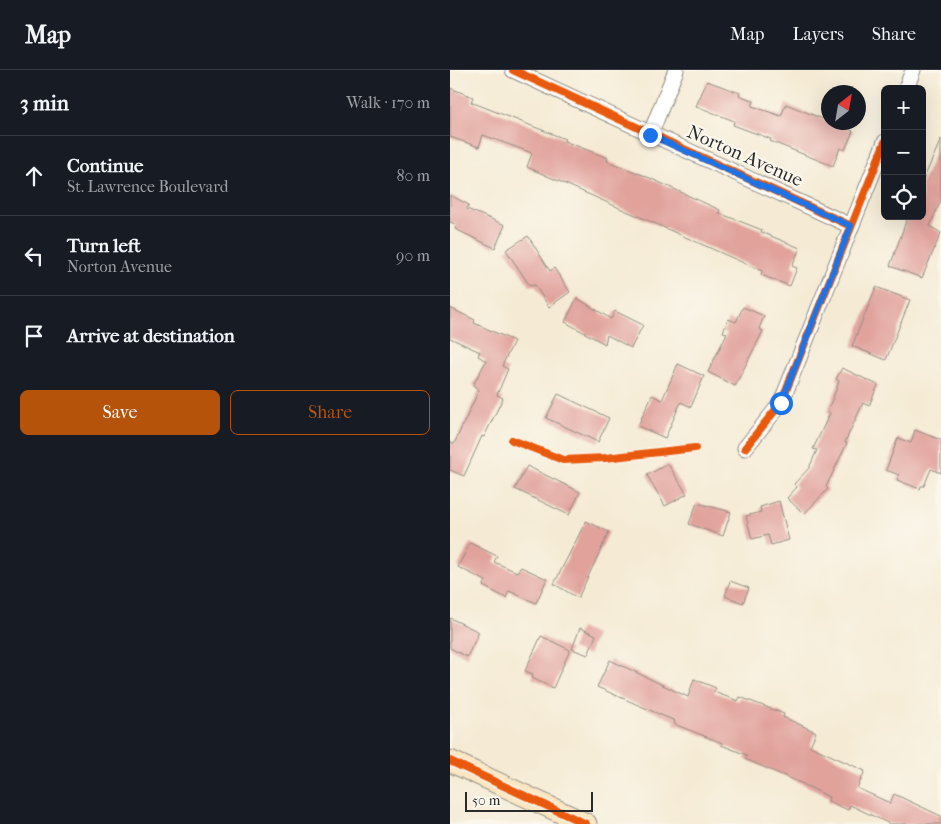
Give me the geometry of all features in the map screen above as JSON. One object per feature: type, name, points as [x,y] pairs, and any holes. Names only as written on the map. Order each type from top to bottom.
[{"type":"main road","points":[[450,760],[586,824]]},
{"type":"street","name":"Norton Avenue","points":[[513,70],[650,135],[851,226]]},
{"type":"street","points":[[650,135],[676,70]]},
{"type":"street","points":[[907,85],[913,70]]},
{"type":"street","points":[[745,448],[781,403],[881,152]]},
{"type":"building","points":[[707,81],[740,93],[739,95],[754,101],[752,106],[781,116],[786,104],[821,118],[821,130],[853,131],[845,150],[840,148],[833,166],[733,125],[734,121],[696,106]]},
{"type":"building","points":[[450,88],[473,97],[471,102],[608,158],[607,161],[643,175],[720,210],[719,213],[800,248],[792,266],[797,268],[790,286],[761,275],[762,271],[527,167],[532,153],[483,135],[479,147],[450,137]]},
{"type":"building","points":[[941,139],[941,200],[930,226],[941,233],[922,278],[890,266],[907,220],[926,220],[926,174]]},
{"type":"building","points":[[450,195],[469,205],[467,209],[505,225],[495,248],[455,229],[457,225],[450,222]]},
{"type":"building","points":[[528,236],[550,271],[554,268],[570,292],[549,307],[535,285],[530,286],[506,250]]},
{"type":"building","points":[[876,287],[910,300],[886,360],[852,346]]},
{"type":"building","points":[[577,298],[611,319],[615,311],[643,325],[631,348],[607,335],[605,344],[565,322]]},
{"type":"building","points":[[743,307],[764,316],[759,329],[763,331],[735,386],[708,372],[727,333],[723,332],[728,319],[736,322]]},
{"type":"building","points":[[450,308],[475,320],[474,323],[514,341],[502,366],[508,369],[497,395],[503,398],[484,437],[482,436],[464,476],[450,470],[450,442],[454,444],[479,390],[473,385],[486,361],[478,356],[480,352],[450,338]]},
{"type":"building","points":[[678,364],[704,376],[691,407],[681,402],[665,438],[638,426],[652,395],[662,400]]},
{"type":"building","points":[[842,368],[878,385],[869,406],[863,403],[826,487],[828,489],[804,514],[787,498],[797,487],[794,484],[809,468],[817,450],[813,449],[830,413],[827,412],[839,381],[836,379]]},
{"type":"building","points":[[558,394],[609,418],[598,442],[546,418]]},
{"type":"building","points":[[915,430],[941,440],[941,473],[931,469],[924,486],[921,486],[920,489],[897,480],[899,475],[886,470],[898,438],[911,443]]},
{"type":"building","points":[[668,464],[687,494],[665,506],[647,475]]},
{"type":"building","points":[[527,466],[580,492],[569,515],[515,489]]},
{"type":"building","points":[[779,501],[789,540],[771,545],[768,535],[752,539],[746,516],[761,512],[760,507]]},
{"type":"building","points":[[697,503],[731,512],[723,536],[689,524]]},
{"type":"building","points":[[586,521],[609,532],[578,598],[554,584]]},
{"type":"building","points":[[470,543],[497,556],[494,562],[517,572],[521,567],[547,579],[536,603],[509,591],[506,598],[483,586],[486,581],[458,567]]},
{"type":"building","points":[[730,581],[749,588],[743,603],[725,596]]},
{"type":"building","points":[[450,618],[479,632],[467,657],[450,648]]},
{"type":"building","points":[[580,628],[596,635],[588,655],[572,649]]},
{"type":"building","points":[[541,636],[570,650],[553,688],[532,678],[533,674],[525,671]]},
{"type":"building","points":[[610,660],[688,697],[694,679],[716,688],[714,692],[738,701],[740,697],[784,714],[783,717],[816,732],[810,746],[865,771],[857,788],[890,803],[894,794],[941,816],[941,824],[890,824],[850,805],[848,810],[828,801],[829,797],[803,784],[745,759],[747,755],[674,724],[675,721],[597,687]]},
{"type":"cycle path","points":[[513,70],[851,226]]},
{"type":"cycle path","points":[[745,448],[781,403],[881,152]]},
{"type":"cycle path","points":[[512,440],[563,460],[605,458],[695,448]]},
{"type":"cycle path","points":[[450,761],[586,824]]},
{"type":"route","points":[[650,135],[851,226],[781,403]]}]
